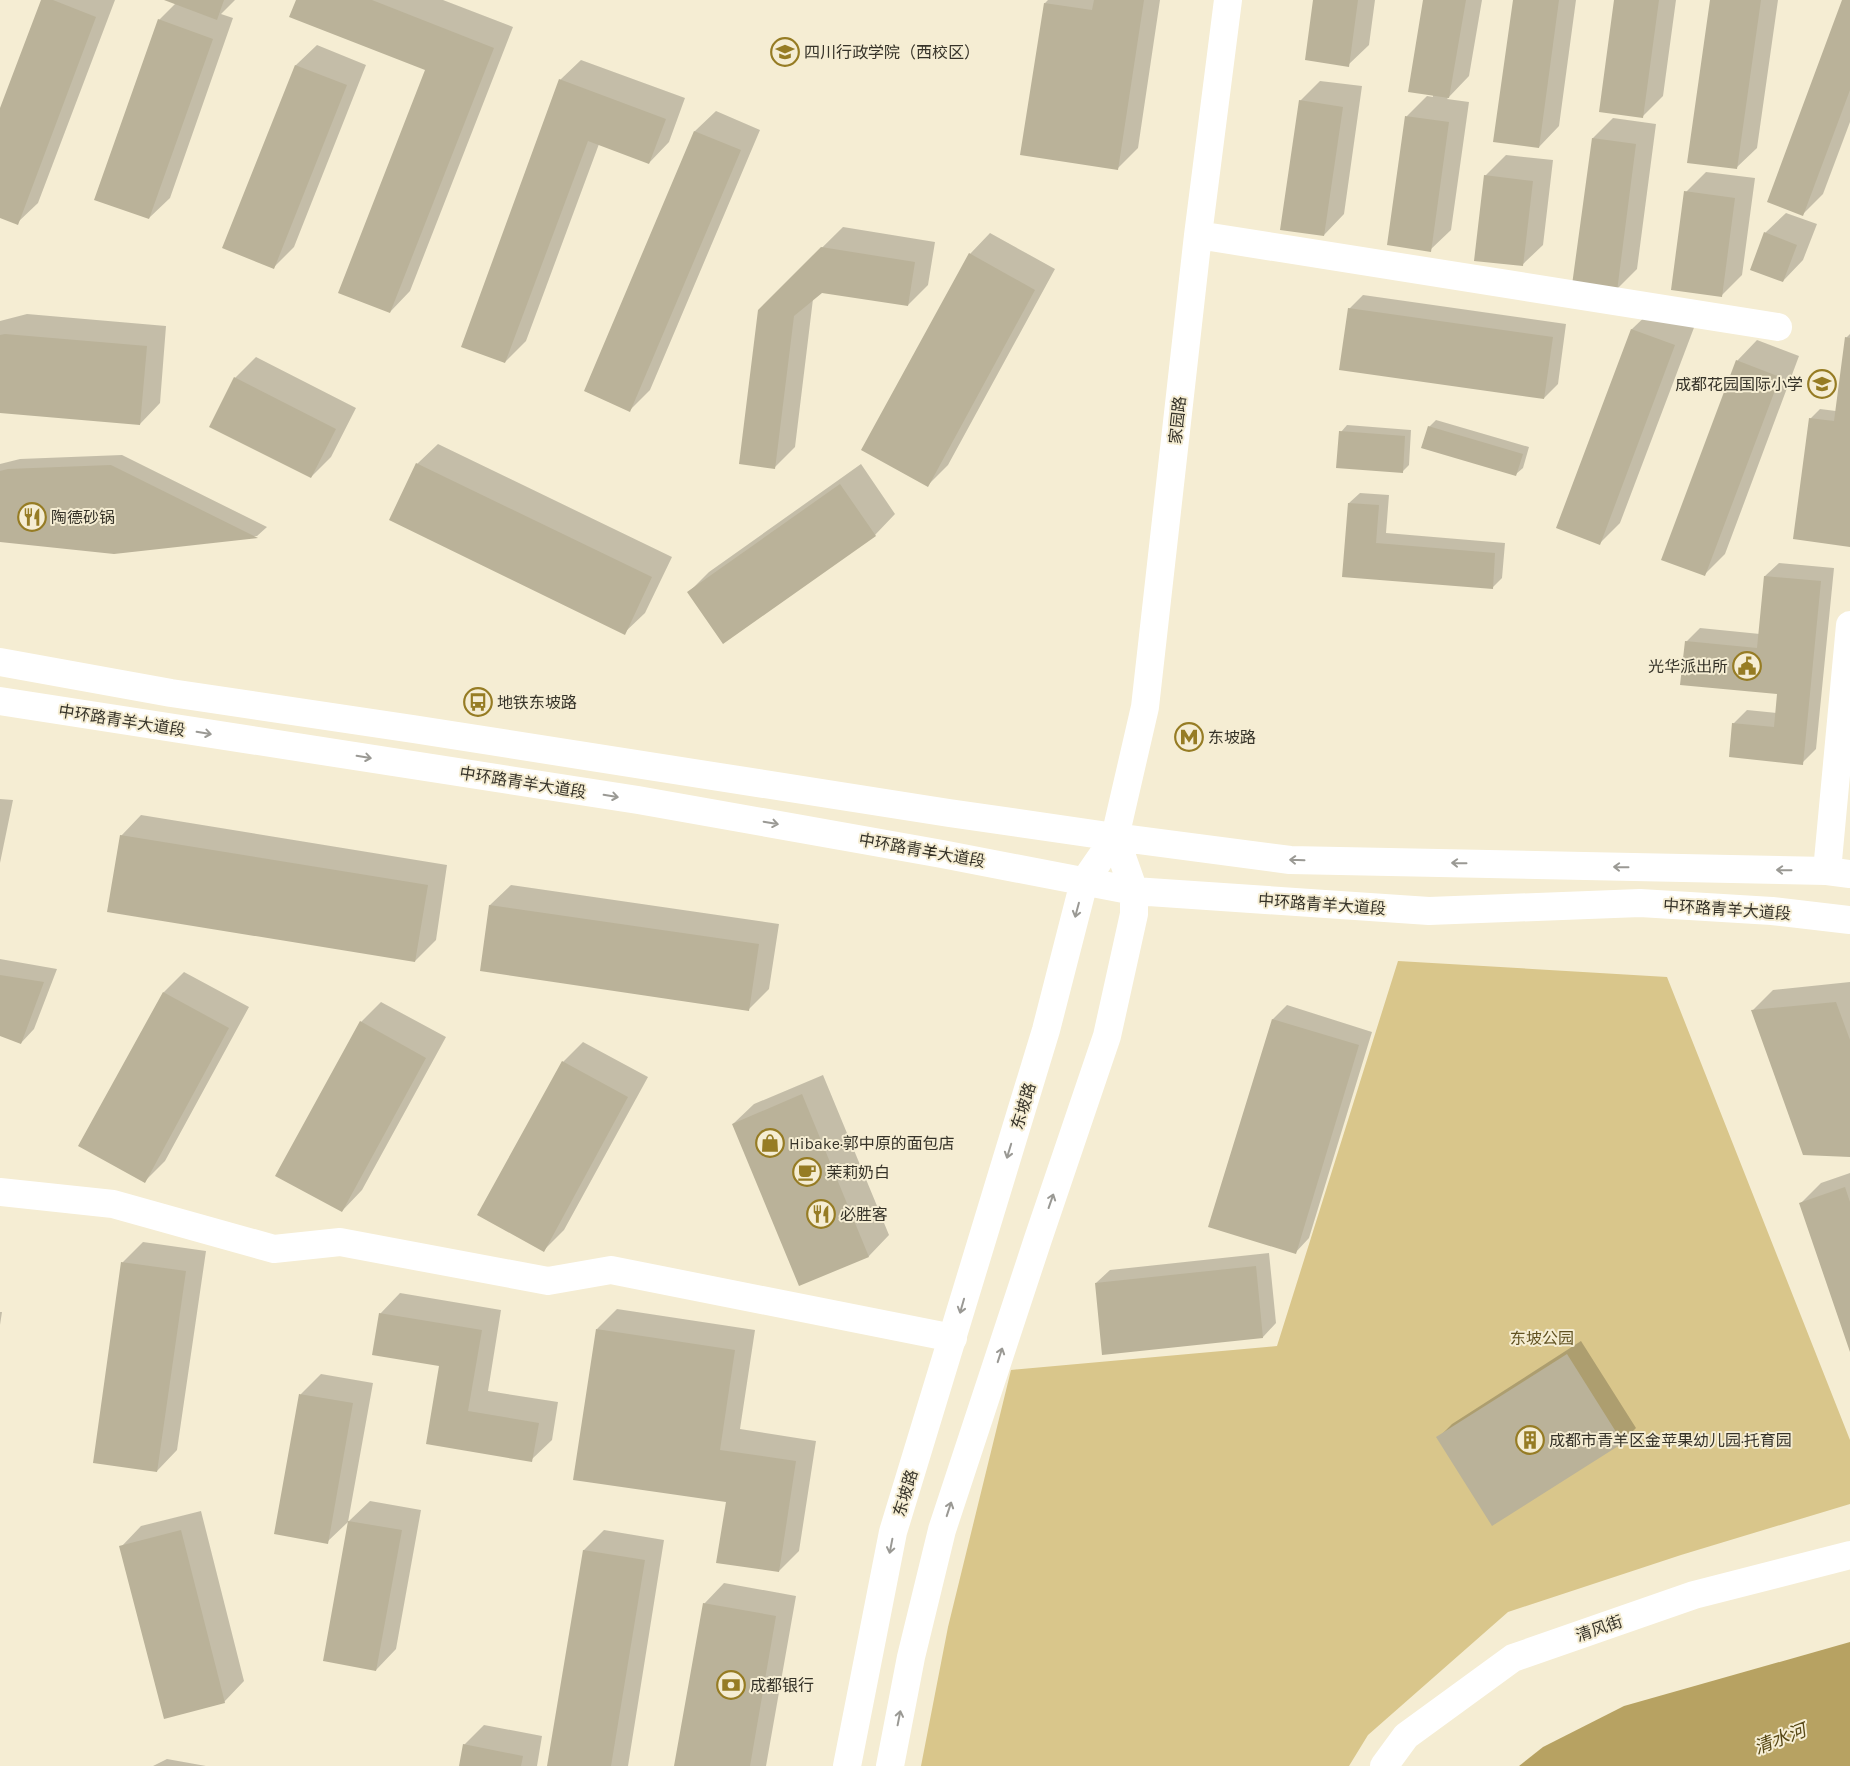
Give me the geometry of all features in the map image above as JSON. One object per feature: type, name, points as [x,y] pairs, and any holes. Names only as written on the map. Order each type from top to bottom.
[{"type":"main road","name":"家园路","points":[[1115,837],[1145,707],[1198,234],[1228,0]]},
{"type":"main road","points":[[1198,234],[1778,326]]},
{"type":"main road","points":[[0,662],[171,693],[929,810],[1290,860],[1838,873],[1850,625]]},
{"type":"main road","name":"中环路青羊大道段","points":[[0,700],[648,802],[942,854],[1134,891],[1429,911],[1640,903],[1772,911],[1850,920]]},
{"type":"main road","points":[[890,1766],[911,1657],[942,1530],[1107,1036],[1134,914],[1134,891],[1115,837]]},
{"type":"main road","name":"东坡路","points":[[847,1766],[893,1532],[1046,1030],[1084,882],[1115,837]]},
{"type":"main road","points":[[0,1192],[113,1204],[274,1249],[340,1242],[548,1281],[611,1270],[953,1338]]},
{"type":"main road","name":"清风街","points":[[1384,1766],[1406,1736],[1513,1658],[1694,1595],[1850,1555]]},
{"type":"green space","name":"东坡公园","points":[[1398,961],[1667,977],[1850,1440],[1850,1504],[1681,1555],[1508,1612],[1368,1735],[1349,1766],[921,1766],[948,1627],[1011,1370],[1277,1346]]},
{"type":"water","name":"清水河","points":[[1850,1642],[1850,1766],[1519,1766],[1543,1747],[1624,1706]]},
{"type":"building","points":[[41,0],[53,0],[96,17],[18,225],[0,218],[0,108]]},
{"type":"building","points":[[164,0],[224,0],[217,20]]},
{"type":"building","points":[[296,0],[372,0],[494,48],[390,313],[338,293],[425,70],[289,17]]},
{"type":"building","points":[[1094,0],[1144,0],[1118,170],[1020,155],[1044,3],[1092,10]]},
{"type":"building","points":[[1313,0],[1358,0],[1349,67],[1305,60]]},
{"type":"building","points":[[1423,0],[1466,0],[1449,98],[1408,92]]},
{"type":"building","points":[[1513,0],[1559,0],[1539,148],[1493,142]]},
{"type":"building","points":[[1614,0],[1659,0],[1643,118],[1599,112]]},
{"type":"building","points":[[1710,0],[1761,0],[1737,169],[1687,163]]},
{"type":"building","points":[[1842,0],[1850,0],[1850,90],[1803,216],[1767,202]]},
{"type":"building","points":[[158,19],[213,39],[149,219],[94,200]]},
{"type":"building","points":[[295,65],[347,85],[274,269],[222,248]]},
{"type":"building","points":[[559,79],[666,119],[649,164],[588,141],[505,363],[461,347]]},
{"type":"building","points":[[1299,100],[1343,107],[1324,236],[1280,230]]},
{"type":"building","points":[[1405,116],[1449,122],[1431,252],[1387,245]]},
{"type":"building","points":[[694,131],[741,150],[630,412],[584,391]]},
{"type":"building","points":[[1592,138],[1636,144],[1617,291],[1572,285]]},
{"type":"building","points":[[1484,175],[1533,181],[1523,266],[1474,261]]},
{"type":"building","points":[[1684,191],[1735,198],[1722,297],[1671,290]]},
{"type":"building","points":[[1764,232],[1797,245],[1783,282],[1750,270]]},
{"type":"building","points":[[821,247],[915,262],[908,306],[822,293],[794,316],[775,469],[739,464],[758,310]]},
{"type":"building","points":[[969,253],[1035,290],[928,487],[861,450]]},
{"type":"building","points":[[1348,308],[1553,337],[1544,399],[1339,370]]},
{"type":"building","points":[[1631,329],[1675,345],[1600,545],[1556,528]]},
{"type":"building","points":[[0,335],[147,346],[140,425],[0,413]]},
{"type":"building","points":[[1845,337],[1850,338],[1850,547],[1793,539],[1809,418],[1834,421]]},
{"type":"building","points":[[1736,360],[1780,377],[1705,576],[1661,560]]},
{"type":"building","points":[[234,377],[336,429],[311,478],[209,427]]},
{"type":"building","points":[[1428,426],[1523,454],[1516,476],[1421,448]]},
{"type":"building","points":[[1339,431],[1405,436],[1403,473],[1336,468]]},
{"type":"building","points":[[416,463],[652,577],[625,635],[389,520]]},
{"type":"building","points":[[111,465],[258,538],[114,554],[0,542],[0,471],[8,469]]},
{"type":"building","points":[[840,484],[876,536],[723,644],[687,592]]},
{"type":"building","points":[[1348,503],[1379,505],[1376,543],[1495,553],[1493,589],[1342,577]]},
{"type":"building","name":"光华派出所","points":[[1764,576],[1821,581],[1803,765],[1729,757],[1732,723],[1774,727],[1777,694],[1680,685],[1685,641],[1757,648]]},
{"type":"building","points":[[120,835],[428,885],[415,962],[107,912]]},
{"type":"building","points":[[489,905],[759,944],[749,1011],[480,971]]},
{"type":"building","points":[[0,975],[44,982],[21,1044],[0,1036]]},
{"type":"building","points":[[163,992],[229,1028],[145,1183],[78,1146]]},
{"type":"building","points":[[1836,1002],[1850,1040],[1850,1157],[1803,1155],[1751,1010]]},
{"type":"building","points":[[1272,1019],[1359,1045],[1296,1254],[1208,1227]]},
{"type":"building","points":[[360,1021],[426,1058],[342,1212],[275,1176]]},
{"type":"building","points":[[562,1061],[628,1097],[544,1252],[477,1215]]},
{"type":"building","points":[[802,1094],[869,1257],[799,1286],[732,1124]]},
{"type":"building","points":[[1845,1187],[1850,1202],[1850,1352],[1799,1203]]},
{"type":"building","points":[[121,1262],[186,1271],[157,1472],[93,1463]]},
{"type":"building","points":[[1256,1266],[1263,1338],[1102,1355],[1095,1283]]},
{"type":"building","points":[[379,1313],[482,1330],[468,1411],[539,1423],[532,1462],[426,1444],[439,1366],[372,1355]]},
{"type":"building","points":[[596,1329],[735,1350],[720,1450],[796,1461],[779,1572],[716,1563],[726,1502],[573,1480]]},
{"type":"building","name":"成都市青羊区金苹果幼儿园·托育园","points":[[1567,1354],[1623,1443],[1492,1526],[1436,1437]]},
{"type":"building","points":[[299,1394],[353,1403],[328,1544],[274,1534]]},
{"type":"building","points":[[348,1521],[402,1530],[376,1671],[323,1661]]},
{"type":"building","points":[[181,1530],[225,1703],[164,1719],[119,1546]]},
{"type":"building","points":[[583,1550],[645,1560],[611,1766],[547,1766]]},
{"type":"building","points":[[703,1603],[776,1616],[750,1766],[674,1766]]},
{"type":"building","points":[[463,1744],[523,1756],[521,1766],[459,1766]]},
{"type":"place","name":"四川行政学院（西校区）","points":[[785,52]]},
{"type":"place","name":"成都花园国际小学","points":[[1822,384]]},
{"type":"place","name":"陶德砂锅","points":[[32,517]]},
{"type":"place","name":"光华派出所","points":[[1747,666]]},
{"type":"place","name":"地铁东坡路","points":[[478,702]]},
{"type":"place","name":"东坡路","points":[[1189,737]]},
{"type":"place","name":"Hibake·郭中原的面包店","points":[[770,1143]]},
{"type":"place","name":"茉莉奶白","points":[[807,1172]]},
{"type":"place","name":"必胜客","points":[[821,1214]]},
{"type":"place","name":"成都市青羊区金苹果幼儿园·托育园","points":[[1530,1440]]},
{"type":"place","name":"成都银行","points":[[731,1685]]}]
